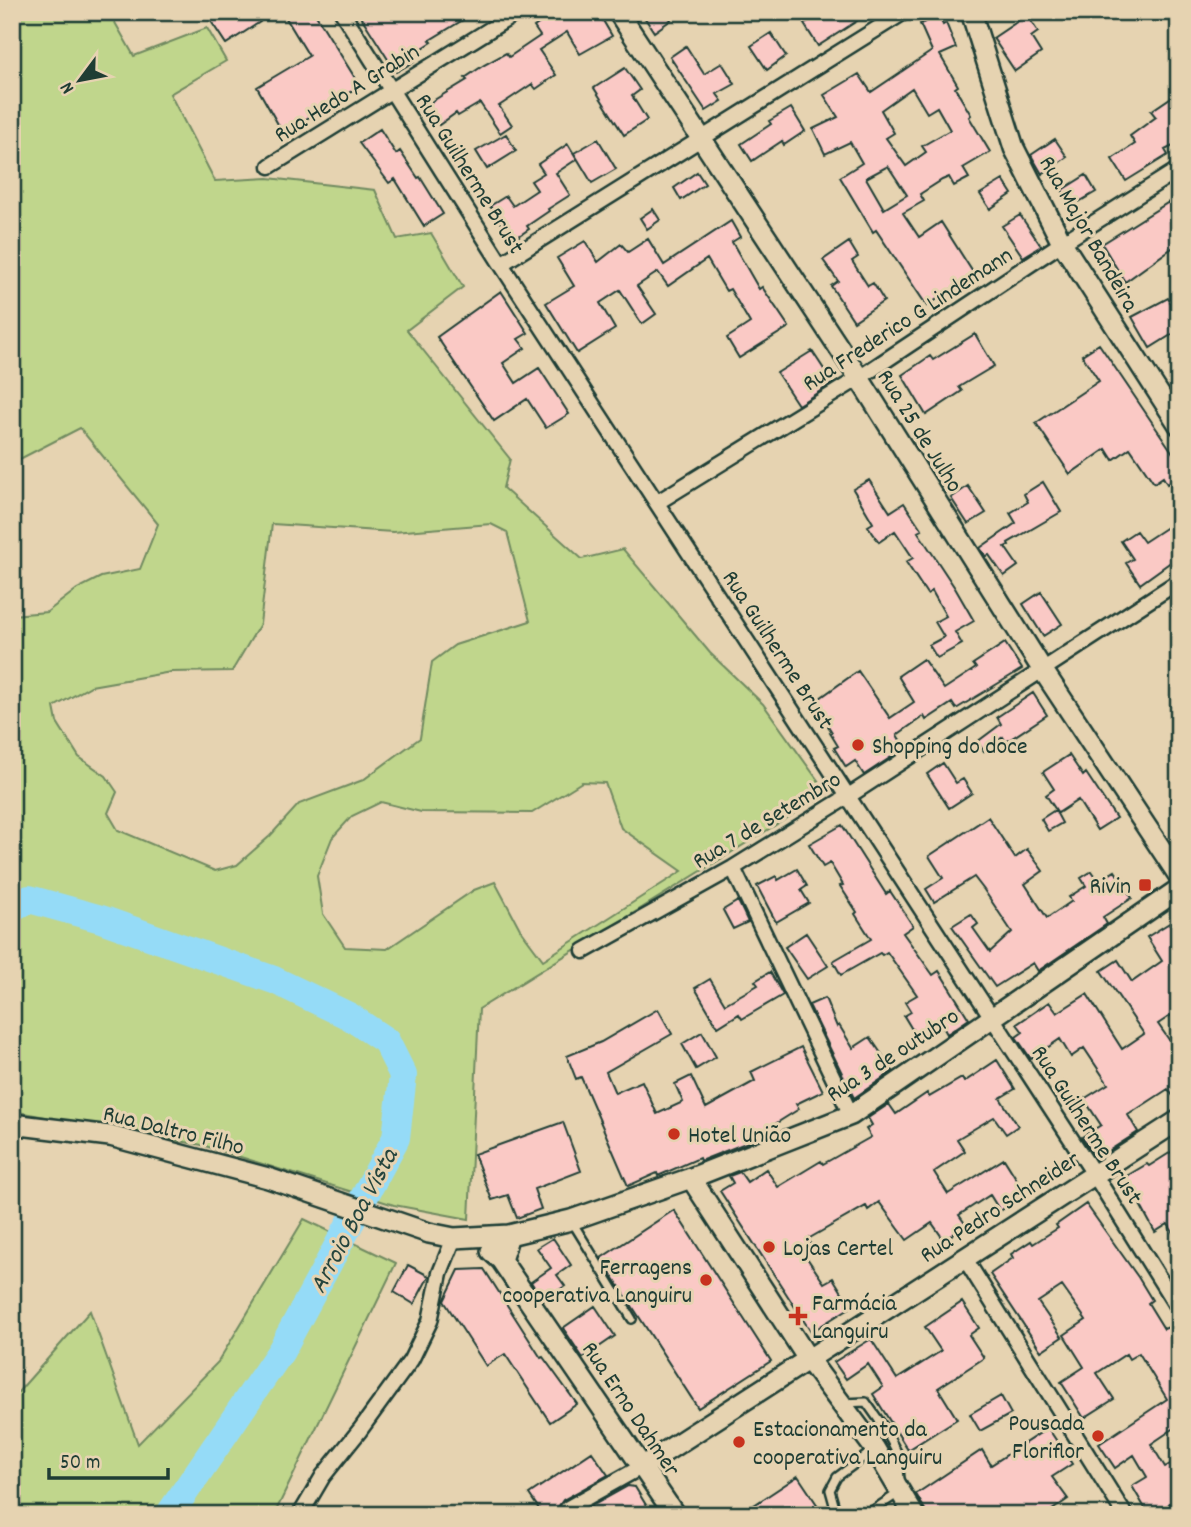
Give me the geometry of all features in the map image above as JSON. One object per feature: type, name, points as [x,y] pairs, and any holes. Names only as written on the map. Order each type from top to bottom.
[{"type":"main road","name":"Rua 25 de Julho","points":[[618,12],[859,378],[1042,668],[1179,876]]},
{"type":"main road","name":"Rua Major Bandeira","points":[[971,12],[1014,148],[1062,243],[1179,425]]},
{"type":"main road","name":"Rua 3 de outubro","points":[[405,1224],[454,1238],[478,1238],[509,1235],[571,1220],[691,1178],[851,1115],[1179,889]]},
{"type":"main road","name":"Rua Pedro Schneider","points":[[643,1466],[1179,1120]]},
{"type":"main road","name":"Rua Daltro Filho","points":[[12,1124],[110,1136],[268,1178],[405,1224]]},
{"type":"main road","points":[[691,1178],[808,1359],[875,1449],[914,1515]]},
{"type":"main road","points":[[500,1260],[509,1235]]},
{"type":"main road","name":"Rua Erno Dahmer","points":[[478,1238],[500,1260],[675,1515]]},
{"type":"street","name":"Rua Guilherme Brust","points":[[342,12],[501,264],[1094,1174],[1179,1310]]},
{"type":"street","name":"Rua Hedo A Grabin","points":[[270,166],[518,12]]},
{"type":"street","points":[[501,264],[904,12]]},
{"type":"street","name":"Rua Frederico G Lindemann","points":[[658,502],[859,378],[1179,169]]},
{"type":"street","name":"Rua 7 de Setembro","points":[[584,951],[733,868],[1179,581]]},
{"type":"street","points":[[733,868],[851,1115]]},
{"type":"street","points":[[300,1515],[323,1476],[411,1360],[430,1321],[440,1273],[454,1238]]},
{"type":"street","points":[[964,1257],[1125,1515]]},
{"type":"street","name":"Rua Pedro Schneider","points":[[563,1515],[568,1508],[643,1466]]},
{"type":"lane","points":[[571,1220],[632,1319]]},
{"type":"lane","points":[[841,1403],[866,1402],[898,1454],[900,1493],[866,1515]]},
{"type":"lane","points":[[841,1515],[835,1508],[830,1490],[837,1477],[875,1449]]},
{"type":"green space","points":[[12,12],[109,12],[134,56],[207,28],[226,61],[170,94],[215,181],[268,178],[375,190],[397,239],[431,233],[463,287],[407,330],[510,459],[503,488],[582,559],[623,549],[710,653],[763,704],[827,793],[479,1009],[469,1219],[394,1205],[202,1145],[12,1111],[12,615],[47,612],[77,589],[101,577],[140,569],[158,524],[80,428],[12,463]],"holes":[[[272,524],[393,532],[491,524],[507,532],[530,621],[455,645],[432,662],[420,738],[363,780],[299,804],[270,836],[237,865],[215,871],[118,830],[108,813],[117,792],[106,776],[79,757],[57,722],[54,707],[91,686],[171,672],[232,671],[260,624]],[[582,782],[605,783],[621,828],[682,871],[543,960],[520,929],[495,882],[474,890],[387,949],[345,947],[323,914],[317,876],[332,838],[352,816],[381,802],[421,812],[532,813]]]},
{"type":"green space","points":[[304,1219],[396,1263],[274,1515],[12,1515],[12,1399],[90,1311],[138,1444],[218,1362]]},
{"type":"building","points":[[205,12],[254,12],[260,22],[226,44]]},
{"type":"building","points":[[296,12],[314,12],[360,86],[283,133],[257,87],[309,56],[286,18]]},
{"type":"building","points":[[358,12],[476,12],[430,40],[432,42],[412,55],[415,61],[396,72]]},
{"type":"building","points":[[556,12],[598,12],[612,36],[580,54],[567,32],[539,50],[556,75],[536,89],[532,84],[499,106],[512,125],[500,133],[480,103],[458,116],[456,113],[439,125],[426,105],[467,80],[465,78],[484,65],[506,53],[509,57],[540,36],[534,27]]},
{"type":"building","points":[[641,12],[666,12],[671,20],[654,32]]},
{"type":"building","points":[[822,12],[852,12],[857,21],[818,46],[804,24]]},
{"type":"building","points":[[1027,15],[1038,32],[1031,37],[1041,53],[1015,71],[993,38]]},
{"type":"building","points":[[939,16],[943,25],[946,23],[956,48],[940,55],[958,86],[955,88],[971,115],[969,117],[990,152],[963,168],[969,178],[954,186],[949,177],[942,180],[920,194],[924,201],[903,213],[919,237],[941,222],[974,274],[927,306],[876,230],[873,232],[840,177],[862,163],[850,142],[825,154],[813,129],[838,117],[824,95],[859,74],[871,92],[932,51],[920,24]],"holes":[[[912,88],[927,113],[937,107],[950,130],[922,146],[926,152],[906,166],[886,138],[894,133],[881,110]],[[888,166],[907,195],[884,209],[866,178]]]},
{"type":"building","points":[[771,33],[786,56],[767,70],[751,46]]},
{"type":"building","points":[[686,46],[704,74],[722,63],[735,84],[717,94],[722,101],[706,111],[670,57]]},
{"type":"building","points":[[625,68],[640,90],[632,96],[647,120],[624,135],[594,88]]},
{"type":"building","points":[[1179,92],[1179,143],[1165,150],[1168,155],[1126,181],[1112,159],[1135,144],[1130,136],[1156,117],[1151,111]]},
{"type":"building","points":[[791,108],[805,131],[784,145],[782,141],[752,161],[741,144],[771,124],[769,121]]},
{"type":"building","points":[[380,129],[396,154],[400,151],[418,178],[420,177],[443,214],[424,226],[395,179],[389,183],[359,143]]},
{"type":"building","points":[[506,134],[516,151],[487,169],[476,151]]},
{"type":"building","points":[[598,139],[616,169],[592,183],[574,153]]},
{"type":"building","points":[[1055,139],[1067,157],[1042,174],[1031,155]]},
{"type":"building","points":[[568,144],[577,159],[556,173],[570,195],[548,209],[549,211],[527,226],[529,229],[513,240],[490,206],[506,196],[513,206],[537,190],[531,181],[544,173],[538,164]]},
{"type":"building","points":[[697,172],[705,184],[681,200],[674,188]]},
{"type":"building","points":[[1086,175],[1096,192],[1072,206],[1062,190]]},
{"type":"building","points":[[1003,180],[1012,194],[990,209],[980,194]]},
{"type":"building","points":[[1169,202],[1179,218],[1179,243],[1125,282],[1102,244]]},
{"type":"building","points":[[653,209],[660,220],[647,229],[640,218]]},
{"type":"building","points":[[1020,215],[1041,246],[1023,257],[1002,226]]},
{"type":"building","points":[[731,221],[740,237],[732,242],[759,289],[762,287],[789,327],[739,358],[727,338],[750,323],[730,289],[726,291],[707,259],[668,286],[658,272],[637,286],[656,314],[642,324],[620,290],[600,303],[615,329],[577,353],[546,303],[574,286],[557,258],[585,241],[598,262],[621,244],[628,252],[648,239],[664,265]]},
{"type":"building","points":[[849,242],[858,257],[852,261],[868,286],[873,283],[884,301],[854,321],[831,286],[838,281],[823,260]]},
{"type":"building","points":[[501,291],[528,333],[518,339],[525,348],[503,363],[516,383],[539,368],[569,414],[546,428],[527,399],[494,421],[437,337]]},
{"type":"building","points":[[1168,298],[1179,317],[1179,330],[1150,348],[1132,317]]},
{"type":"building","points":[[975,334],[994,366],[959,387],[962,391],[926,415],[902,375],[930,356],[933,360]]},
{"type":"building","points":[[1099,344],[1179,462],[1179,476],[1167,484],[1163,477],[1154,483],[1130,448],[1113,460],[1106,449],[1070,474],[1036,423],[1099,381],[1082,355]]},
{"type":"building","points":[[812,351],[833,383],[798,405],[777,373]]},
{"type":"building","points":[[869,480],[890,512],[904,503],[922,530],[918,532],[974,621],[955,632],[962,644],[937,658],[929,645],[944,637],[935,622],[946,616],[932,591],[927,594],[906,562],[913,558],[895,531],[879,542],[868,526],[873,523],[853,489]]},
{"type":"building","points":[[1043,482],[1061,512],[1008,543],[1005,547],[1018,566],[1004,576],[989,555],[986,556],[980,548],[1016,523],[1010,513],[1028,502],[1024,494]]},
{"type":"building","points":[[968,486],[986,513],[968,524],[951,498]]},
{"type":"building","points":[[1179,519],[1179,556],[1140,584],[1126,563],[1133,559],[1121,541],[1136,531],[1144,542]]},
{"type":"building","points":[[1041,592],[1062,624],[1043,636],[1023,604]]},
{"type":"building","points":[[1005,643],[1022,669],[956,709],[952,703],[926,720],[924,716],[897,735],[905,748],[864,775],[855,761],[846,767],[834,748],[838,746],[830,733],[832,732],[813,703],[858,671],[890,718],[914,702],[898,676],[923,659],[944,689],[976,668],[973,664]]},
{"type":"building","points":[[1033,693],[1047,715],[1006,742],[1003,737],[984,751],[977,742],[1001,724],[997,717]]},
{"type":"building","points":[[1069,755],[1083,776],[1086,773],[1116,818],[1097,830],[1078,800],[1058,813],[1046,795],[1054,789],[1043,772]]},
{"type":"building","points":[[943,763],[956,783],[963,779],[972,793],[949,808],[927,774]]},
{"type":"building","points":[[1055,810],[1062,823],[1048,831],[1041,819]]},
{"type":"building","points":[[988,817],[1015,858],[1027,849],[1043,871],[1025,884],[1047,918],[1072,901],[1069,897],[1086,886],[1081,878],[1092,871],[1099,881],[1115,871],[1132,898],[1103,917],[1107,924],[1038,971],[1033,963],[995,987],[952,926],[971,914],[978,924],[973,928],[990,952],[1012,932],[984,890],[974,877],[934,902],[926,889],[943,878],[929,856]]},
{"type":"building","points":[[842,825],[886,894],[890,891],[913,926],[903,933],[933,975],[939,971],[969,1019],[947,1034],[943,1027],[919,1041],[904,1016],[911,1012],[905,1002],[917,995],[887,952],[882,955],[880,953],[841,975],[833,961],[871,939],[855,914],[857,912],[840,886],[843,885],[830,863],[823,867],[809,844]]},
{"type":"building","points":[[797,869],[807,886],[801,890],[809,903],[776,922],[757,886],[776,876],[778,880]]},
{"type":"building","points":[[738,901],[748,922],[733,929],[723,910]]},
{"type":"building","points":[[1179,917],[1179,1010],[1158,1024],[1179,1054],[1179,1104],[1168,1089],[1128,1115],[1138,1132],[1096,1159],[1082,1137],[1101,1125],[1084,1099],[1108,1084],[1084,1048],[1071,1057],[1060,1039],[1031,1059],[1016,1037],[1023,1032],[1017,1024],[1049,1002],[1057,1013],[1087,994],[1122,1049],[1144,1034],[1101,971],[1118,960],[1132,982],[1162,961],[1147,937]]},
{"type":"building","points":[[806,933],[828,966],[807,979],[785,947]]},
{"type":"building","points":[[770,972],[783,995],[742,1019],[739,1014],[718,1027],[695,988],[710,979],[725,1004],[758,985],[755,981]]},
{"type":"building","points":[[825,998],[837,1027],[839,1025],[853,1048],[870,1037],[893,1071],[854,1098],[809,1005]]},
{"type":"building","points":[[658,1009],[672,1034],[606,1072],[615,1093],[642,1081],[657,1114],[683,1102],[675,1084],[691,1076],[706,1108],[755,1081],[751,1072],[801,1047],[823,1091],[796,1104],[799,1109],[764,1131],[766,1135],[700,1161],[699,1158],[658,1176],[657,1173],[628,1186],[581,1077],[576,1079],[567,1056],[601,1042]]},
{"type":"building","points":[[702,1032],[716,1057],[696,1069],[682,1044]]},
{"type":"building","points":[[997,1060],[1015,1089],[1000,1098],[1018,1126],[1006,1134],[994,1117],[957,1139],[965,1151],[934,1172],[948,1194],[1004,1159],[1026,1194],[1000,1211],[990,1195],[959,1215],[966,1225],[944,1240],[932,1223],[907,1240],[879,1202],[868,1210],[866,1206],[808,1239],[814,1249],[805,1255],[824,1283],[833,1278],[851,1307],[811,1332],[720,1191],[733,1183],[729,1176],[740,1172],[747,1182],[766,1169],[778,1187],[821,1161],[823,1164],[871,1137],[866,1129],[872,1125],[868,1118],[889,1104],[896,1114],[927,1093],[929,1097],[962,1078],[964,1082]]},
{"type":"building","points":[[563,1122],[581,1171],[534,1189],[541,1209],[517,1218],[508,1195],[492,1200],[474,1154]]},
{"type":"building","points":[[1179,1147],[1179,1243],[1168,1224],[1155,1232],[1125,1177]]},
{"type":"building","points":[[1086,1204],[1138,1277],[1152,1300],[1148,1303],[1164,1329],[1171,1326],[1179,1340],[1179,1425],[1151,1444],[1165,1467],[1179,1459],[1179,1497],[1161,1510],[1164,1515],[1149,1515],[1132,1486],[1147,1477],[1134,1455],[1115,1468],[1099,1444],[1167,1399],[1139,1353],[1129,1359],[1126,1354],[1097,1373],[1114,1399],[1084,1418],[1061,1382],[1084,1367],[1064,1335],[1086,1320],[1062,1286],[1038,1302],[1062,1337],[1041,1351],[990,1274],[1013,1258],[1011,1254],[1058,1228],[1056,1225]]},
{"type":"building","points":[[674,1210],[771,1361],[698,1408],[601,1258]]},
{"type":"building","points":[[553,1238],[571,1265],[557,1275],[565,1286],[543,1301],[531,1282],[551,1268],[537,1248]]},
{"type":"building","points":[[408,1265],[429,1276],[414,1304],[394,1292]]},
{"type":"building","points":[[484,1269],[541,1358],[543,1357],[577,1404],[550,1422],[505,1354],[486,1366],[444,1301],[459,1270]]},
{"type":"building","points":[[962,1302],[979,1328],[969,1335],[984,1358],[938,1388],[957,1419],[908,1450],[873,1394],[883,1387],[868,1364],[846,1379],[834,1362],[871,1339],[897,1379],[941,1351],[925,1327]]},
{"type":"building","points":[[595,1306],[615,1336],[583,1358],[563,1328]]},
{"type":"building","points":[[1001,1396],[1011,1414],[980,1431],[970,1414]]},
{"type":"building","points":[[1048,1428],[1072,1464],[1052,1477],[1068,1499],[1045,1515],[928,1515],[916,1494],[982,1450],[991,1465]]},
{"type":"building","points":[[592,1452],[608,1475],[563,1500],[553,1515],[543,1515],[529,1494]]},
{"type":"building","points":[[798,1476],[824,1515],[739,1515]]},
{"type":"building","points":[[628,1486],[635,1487],[649,1510],[641,1515],[576,1515]]},
{"type":"waterway","name":"Arroio Boa Vista","points":[[12,909],[29,899],[101,919],[274,980],[349,1016],[386,1041],[403,1075],[396,1138],[281,1351],[169,1515]]},
{"type":"place","name":"Shopping do doce","points":[[858,745]]},
{"type":"place","name":"Rivin","points":[[1145,885]]},
{"type":"place","name":"Hotel União","points":[[674,1134]]},
{"type":"place","name":"Lojas Certel","points":[[769,1247]]},
{"type":"place","name":"Ferragens cooperativa Languiru","points":[[706,1280]]},
{"type":"place","name":"Farmácia Languiru","points":[[798,1316]]},
{"type":"place","name":"Pousada Floriflor","points":[[1098,1436]]},
{"type":"place","name":"Estacionamento da cooperativa Languiru","points":[[739,1442]]}]
